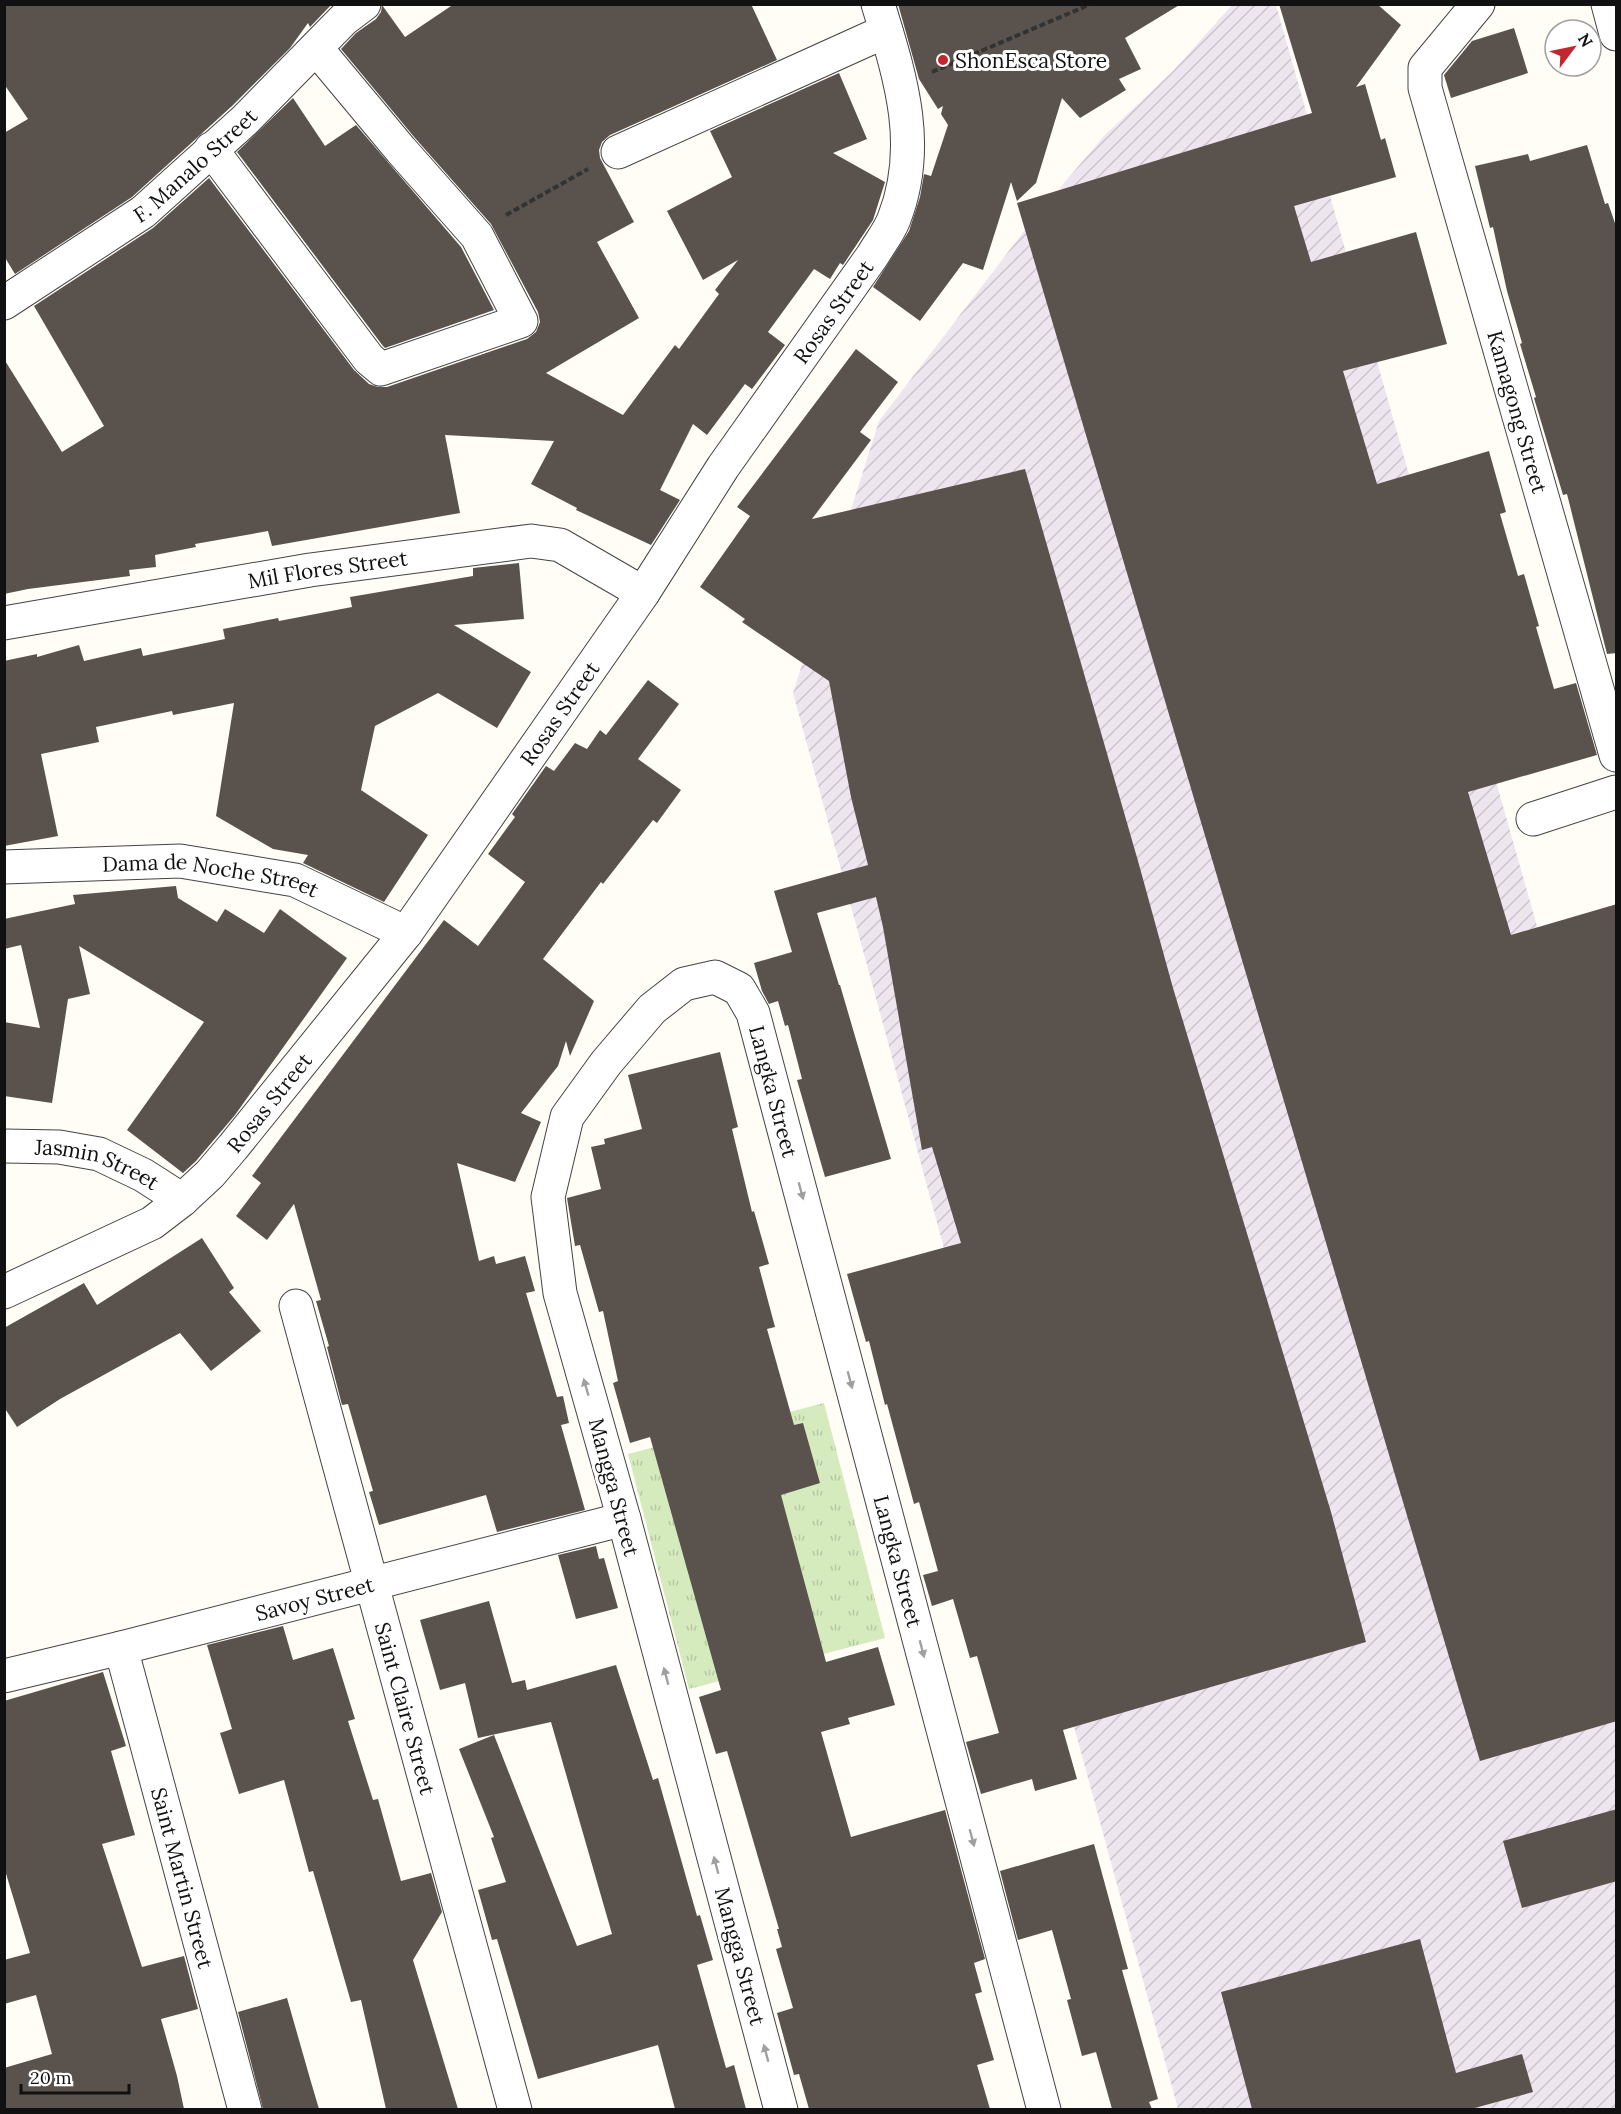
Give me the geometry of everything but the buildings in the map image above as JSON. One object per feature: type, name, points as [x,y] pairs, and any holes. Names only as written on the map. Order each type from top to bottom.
[{"type":"street","name":"F. Manalo Street","points":[[4,303],[143,212],[245,120],[344,19],[364,4]]},
{"type":"street","name":"Kamagong Street","points":[[1478,4],[1425,68],[1425,88],[1617,755]]},
{"type":"street","points":[[1608,4],[1617,34]]},
{"type":"street","points":[[618,152],[882,18]]},
{"type":"street","name":"Rosas Street","points":[[4,1292],[152,1223],[210,1174],[406,933],[642,593],[723,467],[873,255],[894,220],[904,186],[908,155],[907,122],[902,85],[882,18]]},
{"type":"street","points":[[211,149],[369,359],[381,369],[521,321],[474,233],[315,48]]},
{"type":"street","name":"Mil Flores Street","points":[[4,623],[310,570],[531,541],[560,545],[642,593]]},
{"type":"street","points":[[1533,819],[1617,792]]},
{"type":"street","name":"Dama de Noche Street","points":[[4,867],[180,861],[295,880],[406,933]]},
{"type":"street","name":"Mangga Street","points":[[753,1013],[739,989],[715,977],[684,984],[652,1009],[606,1063],[567,1117],[548,1197],[560,1293],[624,1519],[781,2109]]},
{"type":"street","name":"Langka Street","points":[[753,1013],[1044,2109]]},
{"type":"street","name":"Jasmin Street","points":[[4,1146],[59,1147],[99,1154],[143,1175],[182,1200]]},
{"type":"street","name":"Saint Claire Street","points":[[296,1306],[515,2109]]},
{"type":"street","name":"Savoy Street","points":[[4,1676],[624,1519]]},
{"type":"street","name":"Saint Martin Street","points":[[121,1648],[245,2109]]},
{"type":"path","points":[[902,85],[1091,4]]},
{"type":"path","points":[[474,233],[618,152]]},
{"type":"shaded area","points":[[1232,5],[1276,5],[1616,1205],[1616,2109],[1178,2109],[793,693],[879,421],[1031,222],[1104,136],[1173,71]]},
{"type":"green space","points":[[824,1403],[885,1638],[689,1689],[628,1454]]},
{"type":"place","name":"ShonEsca Store","points":[[943,60]]}]
